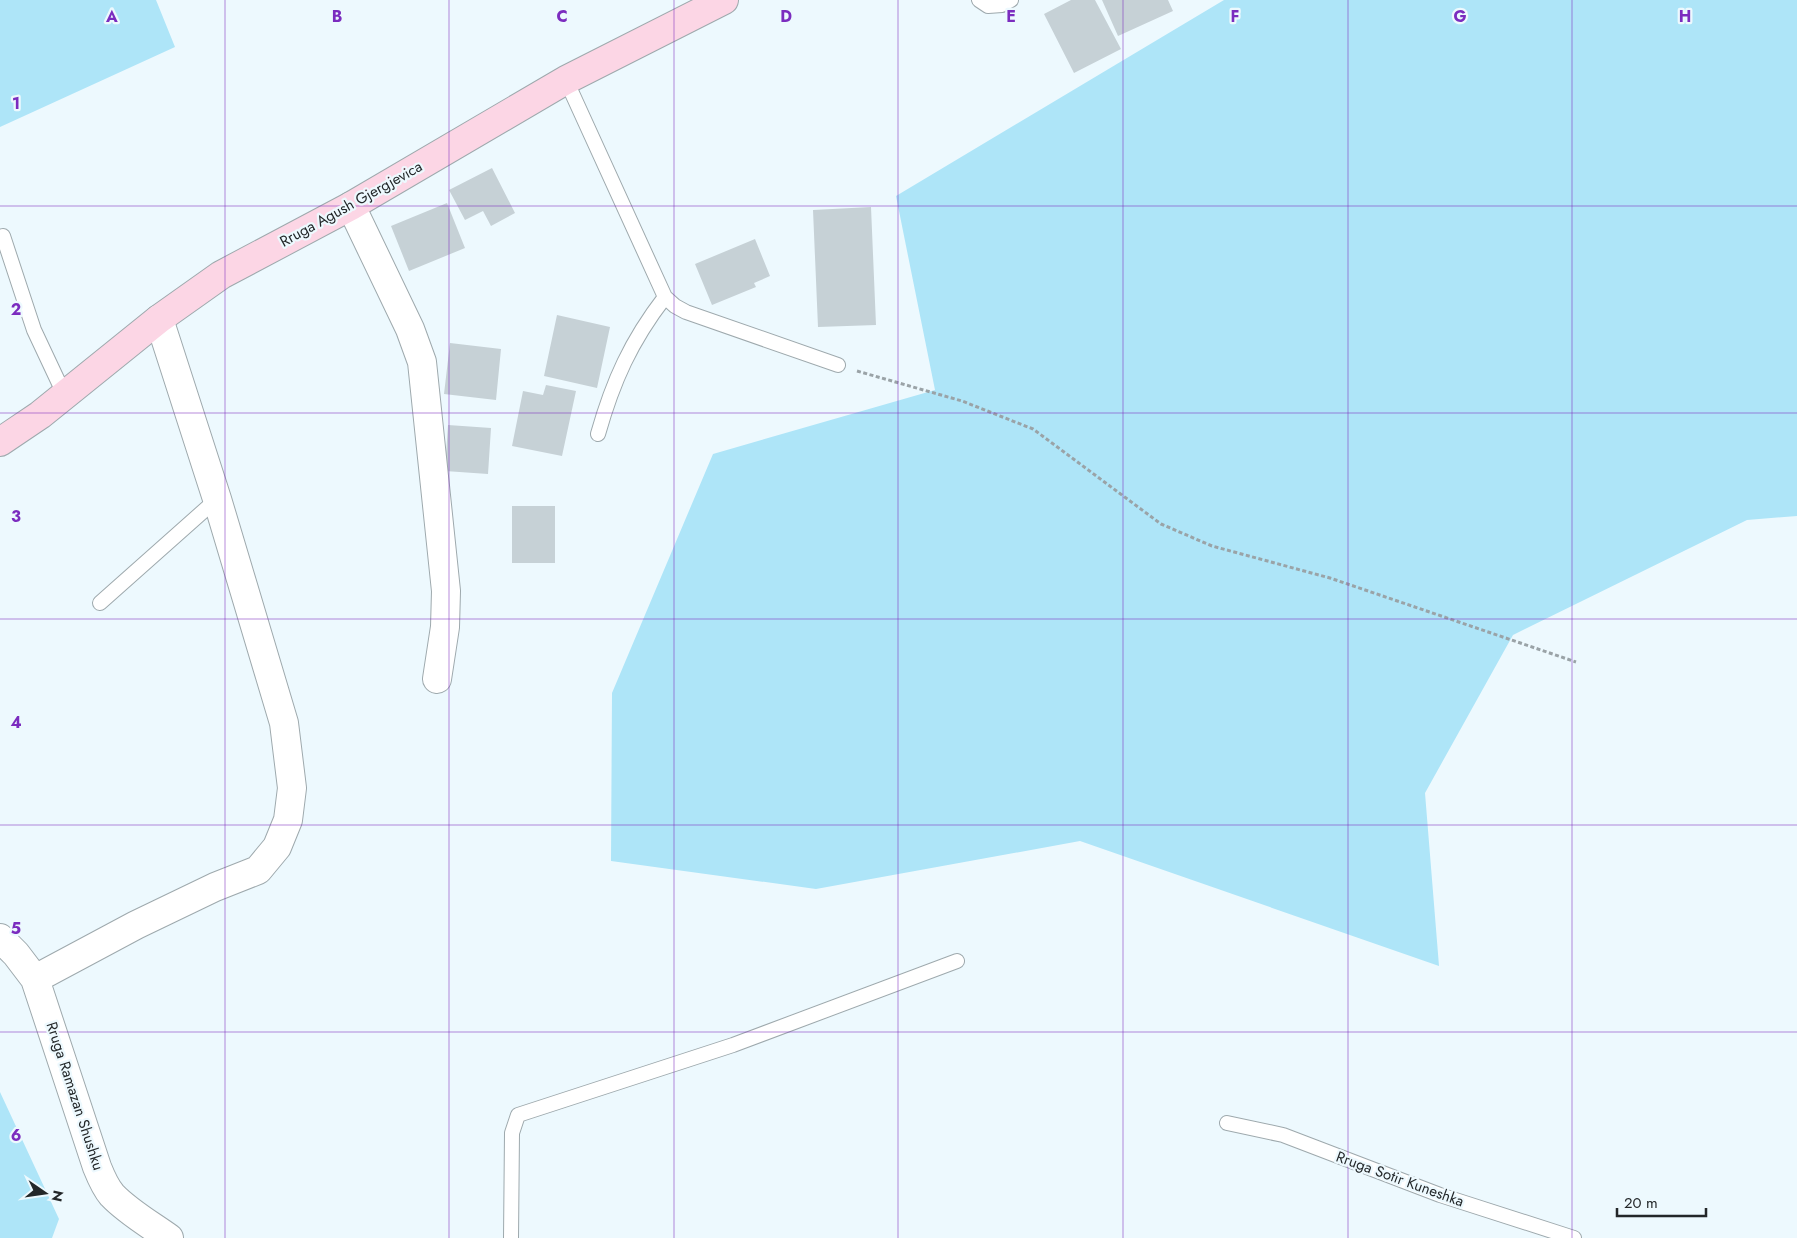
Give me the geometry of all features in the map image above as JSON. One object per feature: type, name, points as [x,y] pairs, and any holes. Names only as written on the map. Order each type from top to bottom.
[{"type":"main road","name":"Rruga Agush Gjergjevica","points":[[0,442],[64,396],[159,319],[221,275],[351,206],[566,80],[724,0]]},
{"type":"street","points":[[351,206],[410,329],[422,362],[446,591],[445,627],[437,679]]},
{"type":"street","points":[[35,979],[162,912],[215,887],[258,870],[277,847],[288,820],[292,788],[284,724],[217,499],[159,319]]},
{"type":"street","name":"Rruga Ramazan Shushku","points":[[0,938],[16,954],[35,979],[97,1168],[105,1183],[122,1204],[169,1238]]},
{"type":"lane","points":[[979,0],[988,6],[1002,4],[1011,0]]},
{"type":"lane","points":[[566,80],[666,297],[674,306],[686,312],[838,365]]},
{"type":"lane","points":[[3,236],[34,330],[64,396]]},
{"type":"lane","points":[[598,434],[607,403],[622,364],[643,326],[666,297]]},
{"type":"lane","points":[[100,602],[217,499]]},
{"type":"lane","points":[[511,1238],[512,1133],[518,1115],[733,1044],[957,962]]},
{"type":"lane","name":"Rruga Sotir Kuneshka","points":[[1227,1123],[1283,1135],[1440,1196],[1574,1238]]},
{"type":"path","points":[[838,365],[962,401],[1033,429],[1161,524],[1212,546],[1330,578],[1576,662]]},
{"type":"shaded area","points":[[0,0],[156,0],[175,47],[0,127]]},
{"type":"shaded area","points":[[1224,0],[1797,0],[1797,516],[1747,520],[1513,635],[1425,793],[1439,966],[1080,841],[816,889],[611,861],[612,693],[713,454],[935,390],[896,196]]},
{"type":"shaded area","points":[[0,1092],[59,1219],[52,1238],[0,1238]]},
{"type":"building","points":[[1071,0],[1095,0],[1121,49],[1074,73],[1044,14]]},
{"type":"building","points":[[1102,0],[1168,0],[1173,11],[1118,36]]},
{"type":"building","points":[[492,168],[515,213],[491,226],[483,211],[465,220],[449,190]]},
{"type":"building","points":[[447,203],[465,248],[409,271],[391,226]]},
{"type":"building","points":[[871,207],[876,325],[818,327],[813,210]]},
{"type":"building","points":[[755,239],[770,276],[754,283],[756,287],[712,305],[695,264]]},
{"type":"building","points":[[557,315],[610,327],[597,388],[544,376]]},
{"type":"building","points":[[450,343],[501,349],[496,400],[444,394]]},
{"type":"building","points":[[546,385],[576,391],[562,456],[512,446],[523,391],[543,395]]},
{"type":"building","points":[[448,425],[491,428],[488,474],[445,471]]},
{"type":"building","points":[[512,506],[555,506],[555,563],[512,563]]}]
